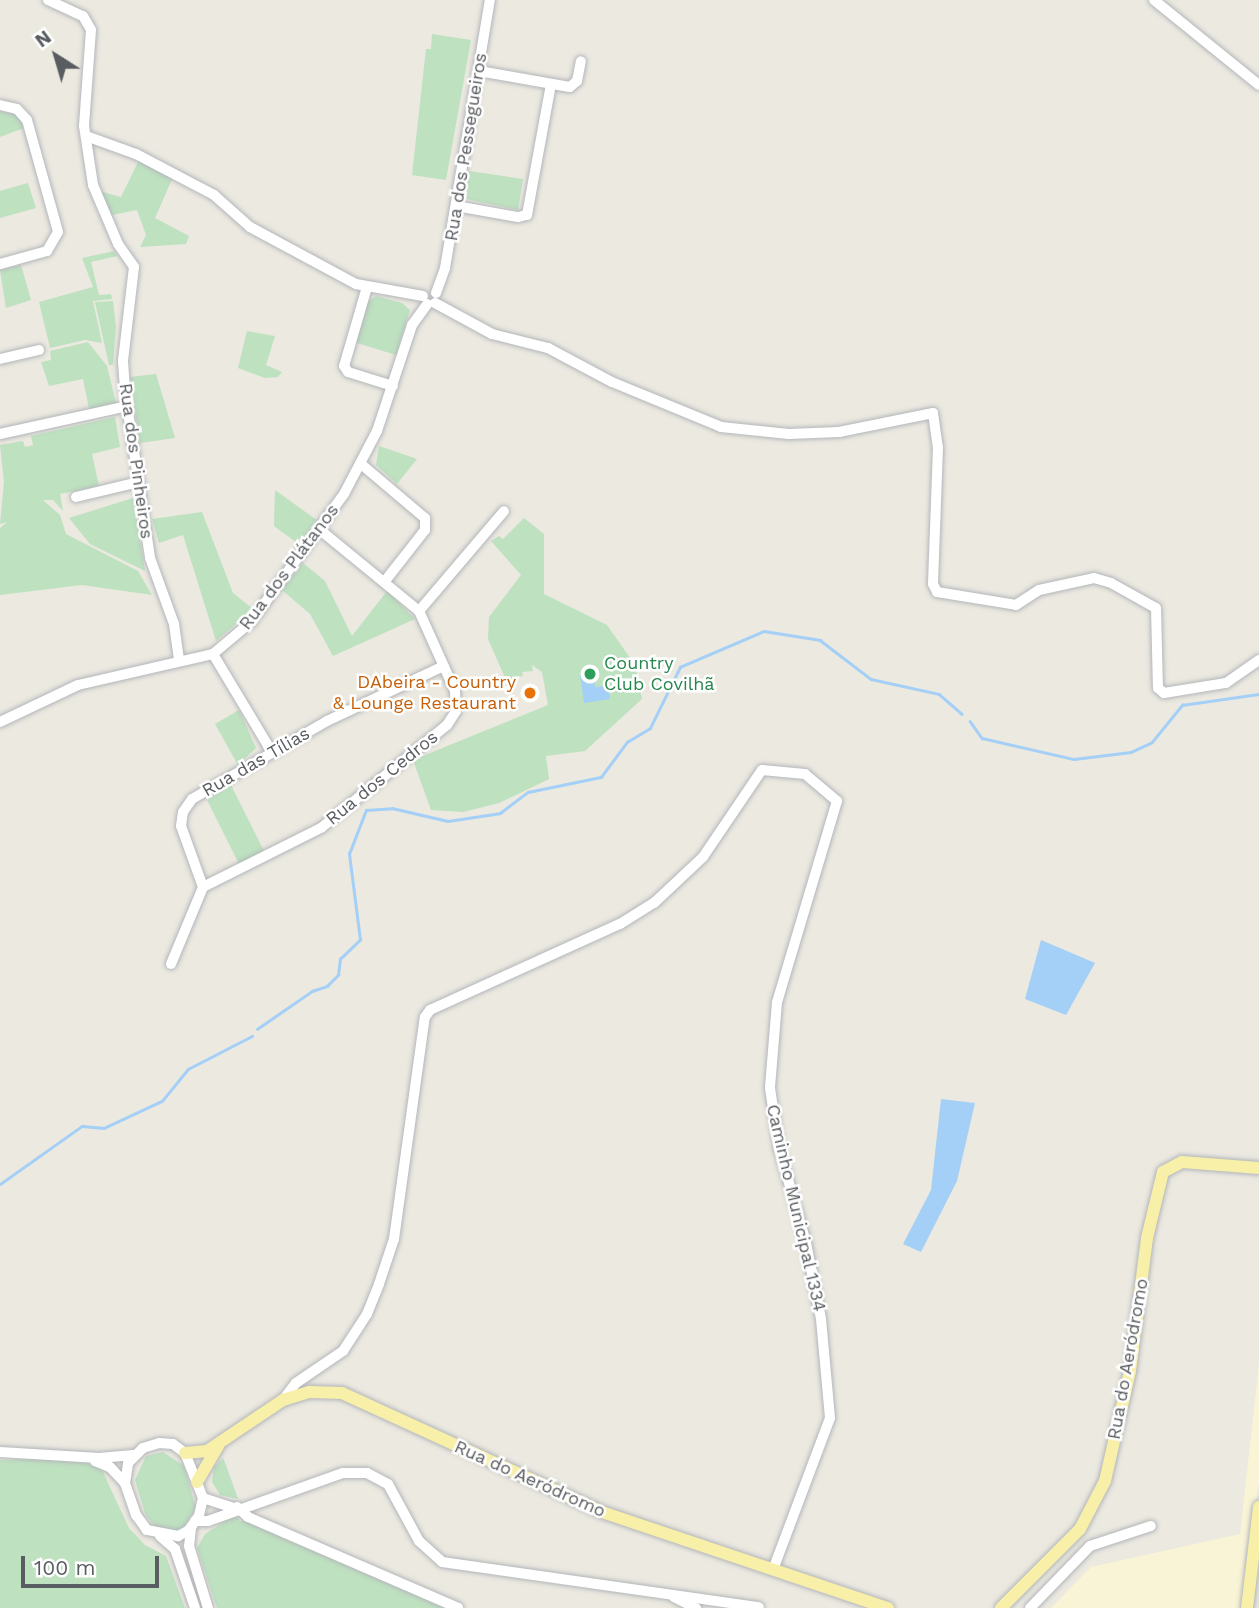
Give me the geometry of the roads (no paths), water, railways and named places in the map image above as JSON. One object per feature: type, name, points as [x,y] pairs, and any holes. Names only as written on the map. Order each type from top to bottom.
[{"type":"main road","name":"Rua do Aeródromo","points":[[1001,1608],[1080,1529],[1105,1481],[1129,1371],[1147,1238],[1163,1172],[1182,1162],[1259,1168]]},
{"type":"main road","name":"Rua do Aeródromo","points":[[185,1453],[220,1444],[252,1417],[284,1400],[310,1392],[342,1393],[603,1512],[888,1608]]},
{"type":"main road","points":[[197,1482],[220,1444]]},
{"type":"main road","points":[[1247,1608],[1259,1507]]},
{"type":"street","name":"Rua dos Pinheiros","points":[[48,0],[83,16],[91,30],[86,136],[93,185],[118,244],[135,267],[123,361],[127,406],[150,558],[174,624],[178,661]]},
{"type":"street","name":"Rua dos Pessegueiros","points":[[430,299],[445,268],[489,0]]},
{"type":"street","points":[[1154,0],[1259,85]]},
{"type":"street","points":[[479,71],[575,85],[581,61]]},
{"type":"street","points":[[456,206],[527,215],[551,83]]},
{"type":"street","points":[[0,105],[16,109],[27,120],[58,232],[47,251],[0,264]]},
{"type":"street","points":[[86,136],[136,154],[214,195],[250,228],[367,287],[430,299],[492,334],[548,348],[605,379],[721,428],[789,434],[839,432],[933,413],[938,447],[933,584],[937,592],[1016,605],[1039,590],[1094,578],[1111,583],[1156,608],[1158,688],[1164,694],[1226,683],[1259,660]]},
{"type":"street","points":[[367,287],[344,366],[348,372],[393,386]]},
{"type":"street","name":"Rua dos Plátanos","points":[[0,722],[78,685],[214,654],[251,622],[320,530],[361,464],[393,386],[412,325],[430,299]]},
{"type":"street","points":[[0,359],[39,350]]},
{"type":"street","points":[[0,434],[127,406]]},
{"type":"street","points":[[361,464],[425,518],[425,530],[385,581]]},
{"type":"street","points":[[76,497],[139,482]]},
{"type":"street","points":[[419,611],[504,511]]},
{"type":"street","name":"Rua dos Cedros","points":[[203,887],[321,828],[447,724],[456,705],[443,666],[419,611],[320,530]]},
{"type":"street","points":[[214,654],[272,752]]},
{"type":"street","name":"Rua das Tílias","points":[[203,887],[181,826],[183,812],[192,799],[272,752],[443,666]]},
{"type":"street","name":"Caminho Municipal 1334","points":[[284,1400],[296,1383],[343,1351],[367,1314],[379,1284],[394,1239],[425,1017],[430,1010],[620,924],[654,903],[703,857],[764,768],[805,774],[837,801],[777,1002],[771,1041],[772,1111],[812,1272],[830,1418],[773,1570]]},
{"type":"street","points":[[171,964],[203,887]]},
{"type":"street","points":[[125,1483],[128,1463],[136,1455],[159,1443],[173,1444],[185,1453],[203,1498],[193,1524],[189,1546],[208,1608]]},
{"type":"street","points":[[0,1452],[81,1457],[136,1455]]},
{"type":"street","points":[[81,1457],[110,1468],[125,1483],[136,1515],[176,1549],[195,1608]]},
{"type":"street","points":[[157,1534],[178,1536],[193,1524],[208,1521],[235,1508],[343,1473],[367,1473],[388,1484],[425,1549],[442,1562],[758,1608]]},
{"type":"street","points":[[203,1498],[235,1508],[248,1517],[458,1608]]},
{"type":"street","points":[[1030,1608],[1090,1546],[1151,1526]]},
{"type":"street","points":[[670,1596],[696,1608]]},
{"type":"water","points":[[593,673],[595,687],[608,686],[610,699],[584,703],[580,675]]},
{"type":"water","points":[[1041,940],[1095,963],[1066,1015],[1025,999]]},
{"type":"water","points":[[941,1099],[975,1103],[957,1181],[921,1252],[903,1244],[931,1190]]},
{"type":"waterway","points":[[257,1029],[312,991],[327,986],[338,975],[340,959],[360,940],[349,854],[366,810],[392,808],[448,821],[500,813],[528,792],[601,777],[627,742],[650,728],[680,667],[764,631],[820,640],[871,679],[939,694],[962,714]]},
{"type":"waterway","points":[[970,721],[982,738],[1074,759],[1131,752],[1152,742],[1182,705],[1259,694]]},
{"type":"waterway","points":[[0,1184],[82,1126],[104,1128],[162,1101],[188,1069],[252,1036]]},
{"type":"place","name":"Country Club Covilhã","points":[[590,674]]},
{"type":"place","name":"DAbeira - Country & Lounge Restaurant","points":[[530,693]]}]
